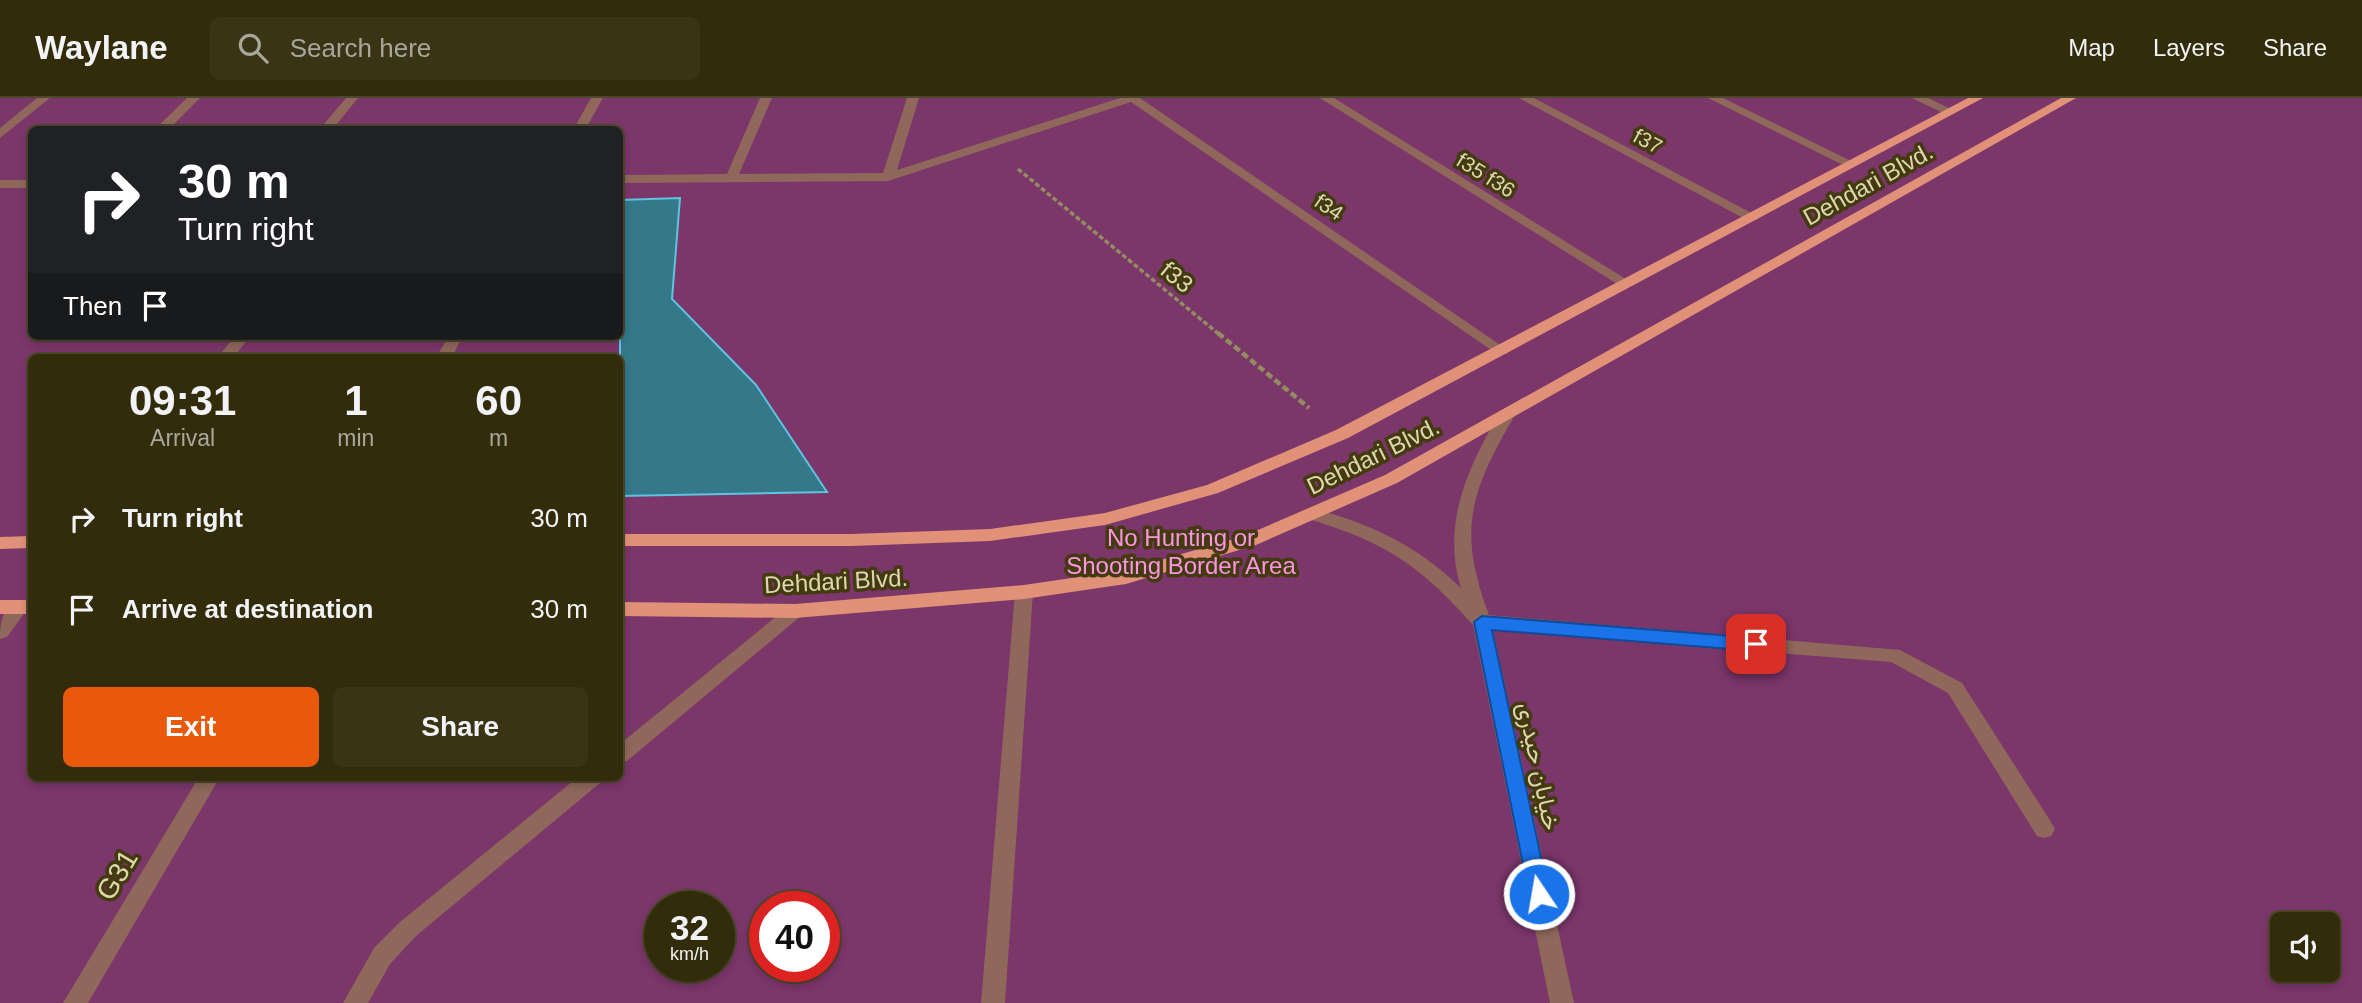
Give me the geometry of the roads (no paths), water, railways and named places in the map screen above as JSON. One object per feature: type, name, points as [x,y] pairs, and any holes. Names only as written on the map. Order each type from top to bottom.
[{"type":"main road","name":"Dehdari Blvd.","points":[[623,540],[851,540],[990,535],[1105,519],[1212,489],[1342,435],[1977,98]]},
{"type":"main road","name":"Dehdari Blvd.","points":[[623,609],[795,611],[1024,593],[1126,577],[1250,541],[1391,479],[2070,98]]},
{"type":"main road","points":[[0,542],[28,542]]},
{"type":"main road","points":[[0,607],[26,607]]},
{"type":"street","points":[[0,134],[44,98]]},
{"type":"street","points":[[164,126],[194,98]]},
{"type":"street","points":[[328,126],[352,98]]},
{"type":"street","points":[[581,126],[597,98]]},
{"type":"street","points":[[731,179],[766,98]]},
{"type":"street","points":[[888,177],[913,98]]},
{"type":"street","points":[[623,179],[888,177],[1132,98]]},
{"type":"street","name":"f34","points":[[1132,98],[1502,351]]},
{"type":"street","name":"f35 f36","points":[[1326,98],[1627,284]]},
{"type":"street","name":"f37","points":[[1525,98],[1752,217]]},
{"type":"street","points":[[1714,98],[1851,164]]},
{"type":"street","points":[[1918,98],[1951,112]]},
{"type":"street","points":[[0,184],[28,184]]},
{"type":"street","points":[[228,354],[240,340]]},
{"type":"street","name":"خیابان حیدری","points":[[1507,415],[1490,442],[1477,472],[1467,504],[1461,547],[1467,578],[1482,622],[1562,1003]]},
{"type":"street","points":[[1311,514],[1353,523],[1395,542],[1447,585],[1482,622],[1893,655],[1955,688],[2044,829]]},
{"type":"street","points":[[993,1003],[1024,593]]},
{"type":"street","points":[[0,632],[26,607]]},
{"type":"street","points":[[623,753],[795,611]]},
{"type":"street","name":"G31","points":[[75,1003],[208,781]]},
{"type":"street","points":[[355,1003],[383,956],[408,929],[588,781]]},
{"type":"park label","name":"No Hunting or Shooting Border Area","points":[[1181,551]]}]
